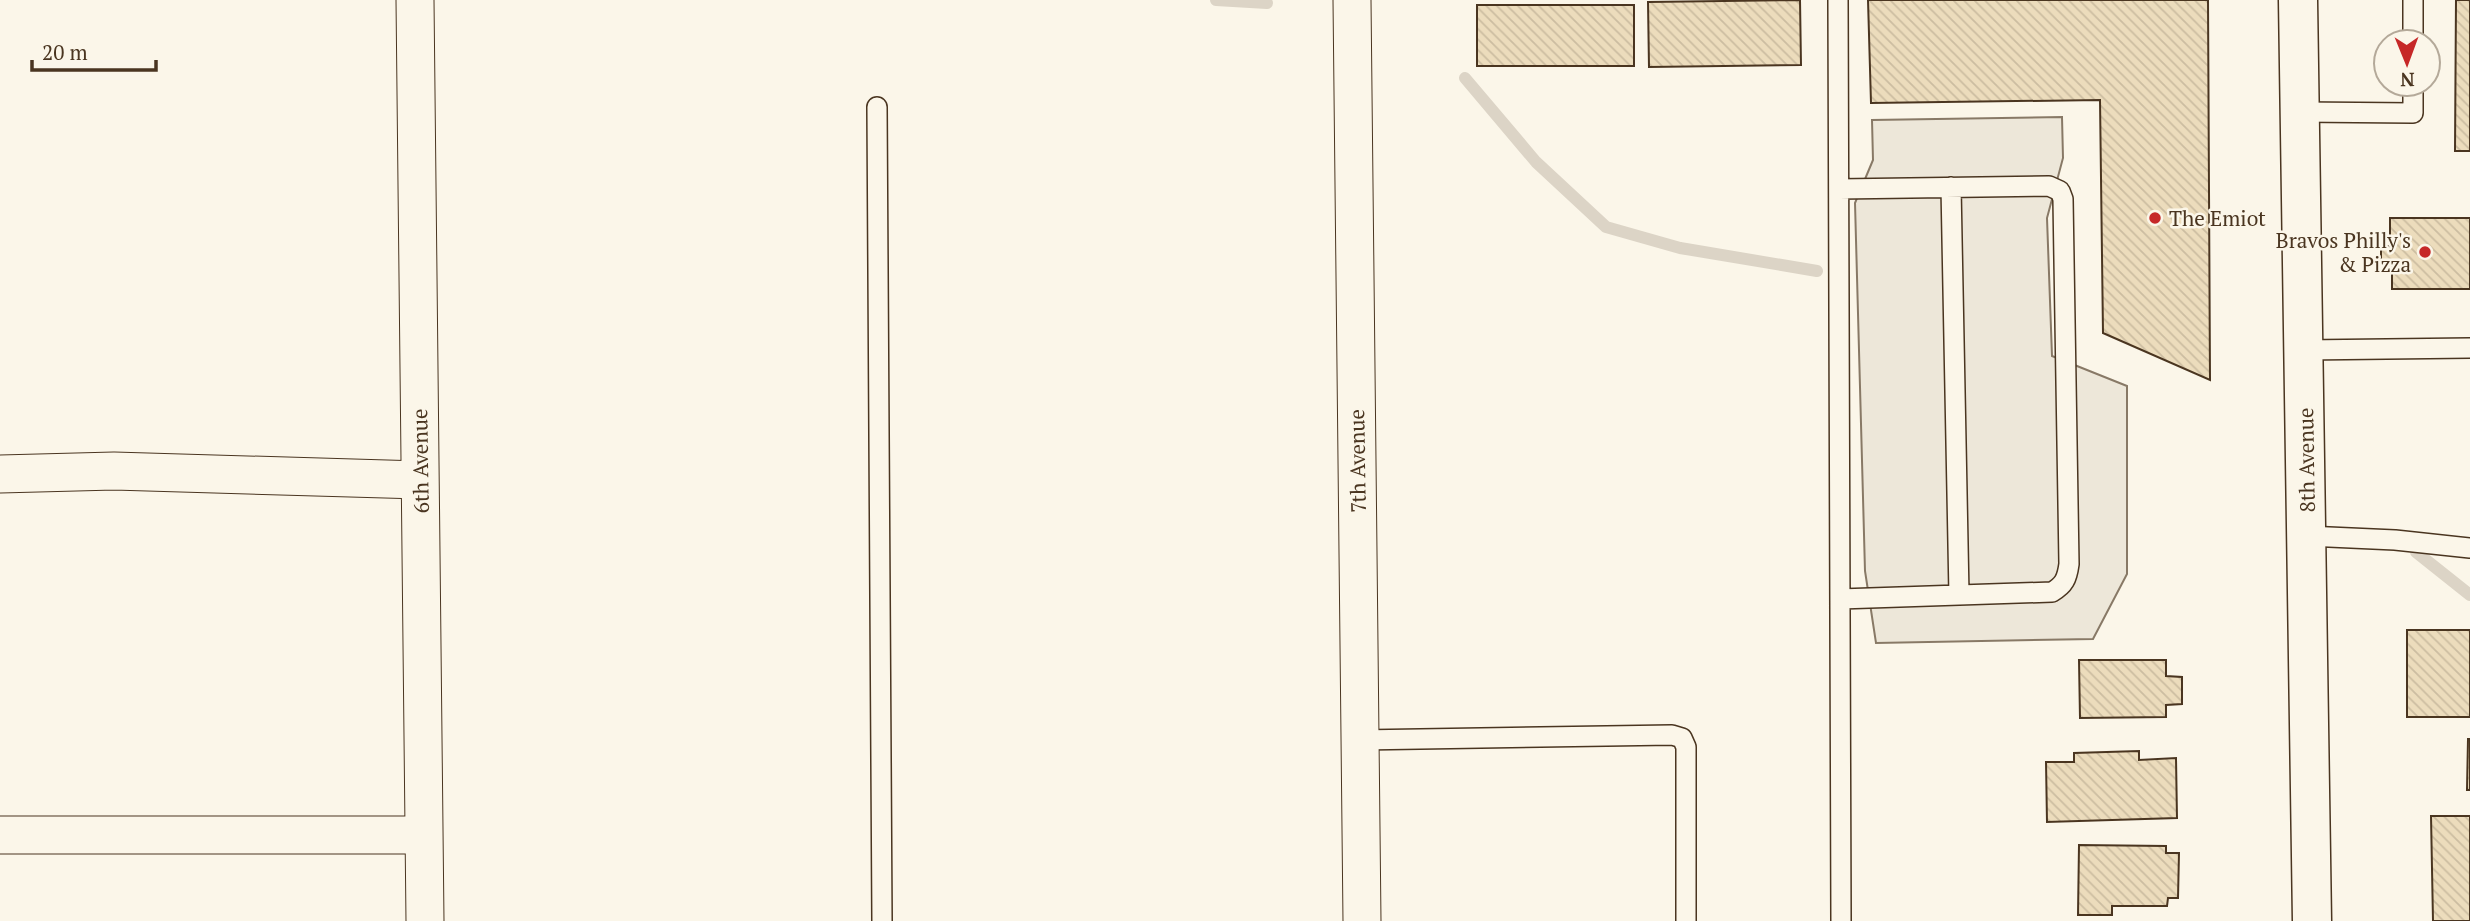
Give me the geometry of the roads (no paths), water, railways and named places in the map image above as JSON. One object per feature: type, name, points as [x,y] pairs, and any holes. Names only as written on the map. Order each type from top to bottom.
[{"type":"main road","name":"8th Avenue","points":[[2298,0],[2312,921]]},
{"type":"street","name":"6th Avenue","points":[[415,0],[425,921]]},
{"type":"street","name":"7th Avenue","points":[[1352,0],[1362,921]]},
{"type":"street","points":[[0,474],[114,471],[420,480]]},
{"type":"street","points":[[0,835],[424,835]]},
{"type":"lane","points":[[1838,0],[1841,921]]},
{"type":"lane","points":[[2413,0],[2413,28]]},
{"type":"lane","points":[[2300,112],[2413,113],[2413,98]]},
{"type":"lane","points":[[877,107],[882,921]]},
{"type":"lane","points":[[1951,187],[1959,595]]},
{"type":"lane","points":[[1839,189],[2055,187],[2060,191],[2063,199],[2067,578],[2062,586],[2052,592],[1840,600]]},
{"type":"lane","points":[[2304,350],[2470,348]]},
{"type":"lane","points":[[2307,536],[2395,540],[2470,548]]},
{"type":"lane","points":[[1360,740],[1672,735],[1682,738],[1686,747],[1686,921]]},
{"type":"waterway","points":[[1216,0],[1267,3]]},
{"type":"waterway","points":[[1465,78],[1536,162],[1606,227],[1680,248],[1817,271]]},
{"type":"waterway","points":[[2416,552],[2470,595]]},
{"type":"place","name":"The Emiot","points":[[2155,218]]},
{"type":"place","name":"Bravos Philly's & Pizza","points":[[2425,252]]}]
